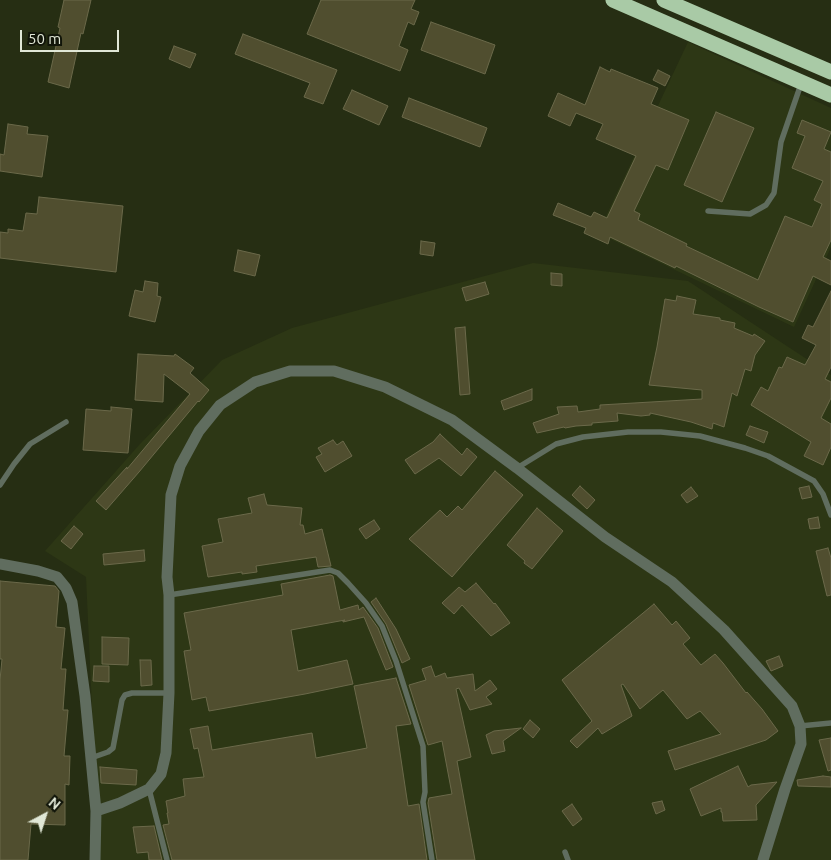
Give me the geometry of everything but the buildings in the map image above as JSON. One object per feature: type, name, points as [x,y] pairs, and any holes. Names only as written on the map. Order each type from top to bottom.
[{"type":"highway","points":[[612,0],[831,95]]},
{"type":"highway","points":[[664,0],[831,72]]},
{"type":"street","points":[[96,812],[120,804],[149,788],[161,774],[166,753],[169,693],[169,595],[167,577],[171,495],[180,466],[199,431],[220,405],[255,382],[290,371],[334,371],[385,387],[452,420],[605,537],[672,582],[724,630],[792,706],[800,726],[801,744],[763,860]]},
{"type":"street","points":[[0,564],[38,571],[57,577],[66,588],[72,602],[86,696],[96,812],[95,860]]},
{"type":"lane","points":[[708,211],[750,214],[766,205],[774,193],[781,142],[801,82]]},
{"type":"lane","points":[[0,485],[30,444],[66,422]]},
{"type":"lane","points":[[517,468],[556,444],[583,437],[628,432],[661,432],[700,436],[768,456],[814,481],[823,494],[831,515]]},
{"type":"lane","points":[[169,595],[330,570],[338,573],[348,583],[366,603],[382,626],[396,660],[423,746],[425,792],[423,802],[432,860]]},
{"type":"lane","points":[[91,758],[108,752],[113,748],[122,700],[125,696],[132,693],[169,693]]},
{"type":"lane","points":[[800,726],[831,723]]},
{"type":"lane","points":[[149,788],[167,860]]},
{"type":"lane","points":[[565,852],[568,860]]},
{"type":"shaded area","points":[[688,42],[831,108],[831,247],[794,327],[598,233]]},
{"type":"shaded area","points":[[533,263],[688,281],[831,375],[831,860],[99,860],[86,577],[45,551],[140,444],[222,360],[292,328]]}]
